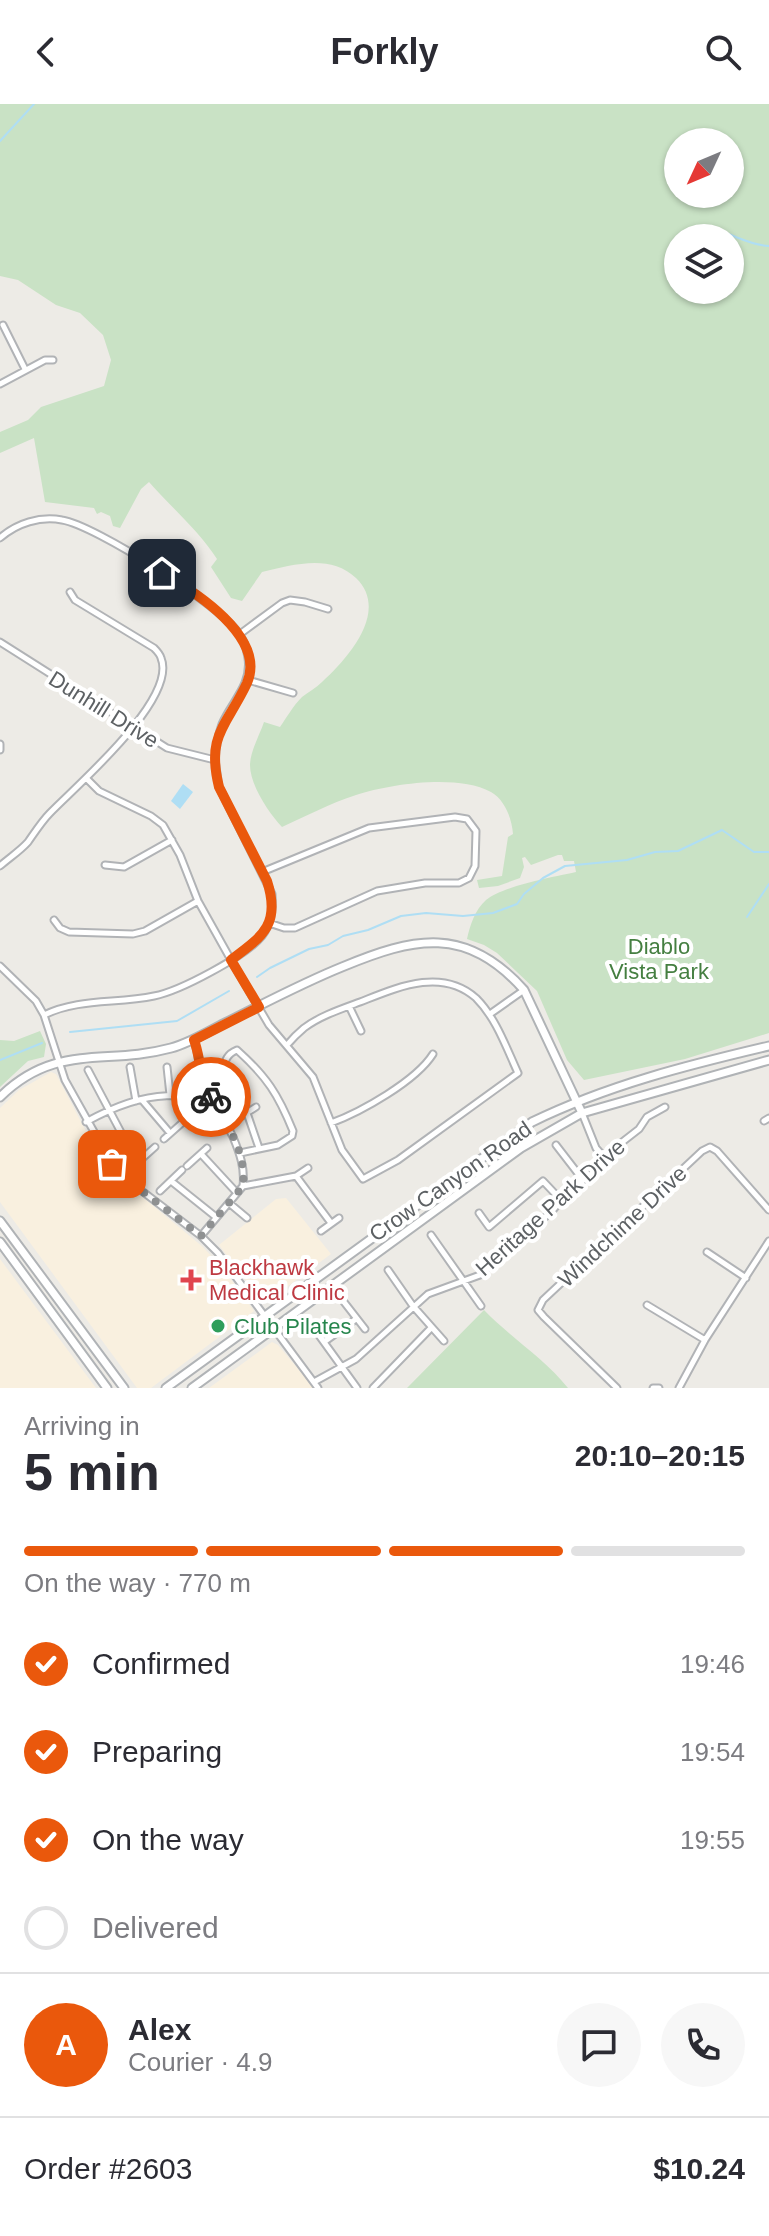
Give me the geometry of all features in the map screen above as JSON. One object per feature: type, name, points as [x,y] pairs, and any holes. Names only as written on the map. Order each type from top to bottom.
[{"type":"main road","points":[[0,1097],[20,1079],[59,1061],[146,1053],[194,1040],[294,988],[378,952],[419,942],[465,948],[500,967],[524,990],[582,1113]]},
{"type":"main road","name":"Crow Canyon Road","points":[[166,1388],[532,1122],[577,1100],[641,1078],[769,1046]]},
{"type":"main road","name":"Crow Canyon Road","points":[[192,1388],[521,1148],[582,1113],[769,1060]]},
{"type":"main road","points":[[0,1221],[124,1388]]},
{"type":"main road","points":[[0,1242],[107,1388]]},
{"type":"street","points":[[3,325],[25,369]]},
{"type":"street","points":[[0,384],[25,369],[45,360],[53,360]]},
{"type":"street","points":[[0,538],[19,525],[39,519],[75,523],[184,586],[207,602],[240,634],[248,656],[248,680],[224,721],[215,760],[219,787],[272,894],[272,914],[261,937],[231,960],[171,991],[154,996],[73,1003],[44,1015]]},
{"type":"street","points":[[0,866],[26,844],[49,814],[134,727],[160,682],[161,658],[154,648],[75,600],[70,592]]},
{"type":"street","points":[[240,634],[290,600],[328,609]]},
{"type":"street","name":"Dunhill Drive","points":[[0,642],[167,748],[215,760]]},
{"type":"street","points":[[248,680],[293,693]]},
{"type":"street","points":[[86,778],[99,791],[163,825],[198,901],[231,960],[269,1025],[313,1077],[342,1150],[363,1179],[398,1160],[518,1073],[490,1014],[473,996],[455,986],[433,981],[409,983],[349,1006],[305,1028],[287,1045]]},
{"type":"street","points":[[262,872],[369,828],[455,817],[467,819],[476,831],[475,866],[469,878],[459,883],[425,883],[377,891],[295,928],[269,923]]},
{"type":"street","points":[[105,865],[124,867],[172,840]]},
{"type":"street","points":[[54,920],[60,928],[69,932],[133,934],[145,931],[198,901]]},
{"type":"street","points":[[0,966],[36,1001],[44,1015],[65,1080],[112,1164],[218,1253],[316,1385]]},
{"type":"street","points":[[490,1014],[524,990]]},
{"type":"street","points":[[349,1006],[361,1031]]},
{"type":"street","points":[[194,1040],[203,1082],[213,1094]]},
{"type":"street","points":[[206,1104],[222,1077],[227,1056],[232,1051],[237,1050],[263,1073],[280,1100],[293,1131],[287,1141],[240,1153]]},
{"type":"street","points":[[331,1123],[366,1108],[424,1066],[433,1054]]},
{"type":"street","points":[[130,1067],[139,1101],[170,1133]]},
{"type":"street","points":[[167,1067],[170,1095]]},
{"type":"street","points":[[88,1070],[124,1138],[143,1158]]},
{"type":"street","points":[[86,1122],[109,1110],[170,1095],[206,1104],[227,1125],[240,1153],[244,1175],[243,1186],[201,1236]]},
{"type":"street","points":[[227,1125],[256,1107]]},
{"type":"street","name":"Heritage Park Drive","points":[[316,1385],[372,1345],[428,1294],[480,1275],[600,1167],[605,1158],[639,1129],[647,1117],[665,1107]]},
{"type":"street","points":[[247,1113],[259,1148]]},
{"type":"street","points":[[582,1113],[596,1148],[605,1158]]},
{"type":"street","points":[[164,1139],[182,1123]]},
{"type":"street","points":[[556,1145],[583,1180]]},
{"type":"street","points":[[136,1164],[155,1147]]},
{"type":"street","name":"Windchime Drive","points":[[617,1388],[538,1310],[543,1300],[702,1151],[710,1147],[769,1210]]},
{"type":"street","points":[[160,1191],[207,1148]]},
{"type":"street","points":[[201,1154],[237,1193]]},
{"type":"street","points":[[243,1186],[296,1176],[308,1168]]},
{"type":"street","points":[[296,1176],[331,1223]]},
{"type":"street","points":[[171,1181],[216,1217]]},
{"type":"street","points":[[479,1213],[489,1227],[543,1181],[561,1200]]},
{"type":"street","points":[[229,1203],[247,1218]]},
{"type":"street","points":[[321,1231],[339,1218]]},
{"type":"street","points":[[431,1235],[481,1306]]},
{"type":"street","points":[[679,1388],[705,1340],[769,1241]]},
{"type":"street","points":[[707,1252],[746,1278]]},
{"type":"street","points":[[388,1270],[413,1306],[444,1341]]},
{"type":"street","points":[[344,1302],[365,1329]]},
{"type":"street","points":[[647,1305],[705,1340]]},
{"type":"street","points":[[324,1342],[356,1319]]},
{"type":"street","points":[[313,1327],[357,1388]]},
{"type":"street","points":[[373,1388],[431,1328]]},
{"type":"street","points":[[653,1388],[659,1388]]},
{"type":"shaded area","points":[[51,1072],[56,1074],[100,1158],[203,1247],[254,1311],[151,1388],[137,1388],[0,1202],[0,1108],[19,1090]]},
{"type":"shaded area","points":[[286,1198],[331,1254],[268,1301],[260,1299],[219,1245],[276,1199]]},
{"type":"shaded area","points":[[0,1259],[96,1388],[0,1388]]},
{"type":"shaded area","points":[[272,1342],[278,1345],[314,1388],[209,1388]]},
{"type":"green space","name":"Diablo Vista Park","points":[[0,104],[769,104],[769,1033],[685,1059],[584,1080],[567,1060],[537,991],[497,953],[467,939],[476,913],[494,895],[576,872],[574,861],[564,861],[562,855],[531,865],[525,857],[522,858],[524,867],[520,878],[498,886],[479,888],[477,880],[502,876],[508,837],[513,834],[507,810],[496,795],[460,783],[405,784],[347,798],[282,827],[266,807],[253,781],[250,760],[253,749],[264,722],[280,727],[299,700],[320,684],[353,647],[367,619],[369,605],[365,591],[346,570],[323,563],[310,563],[262,572],[242,601],[231,598],[211,567],[217,559],[210,549],[149,482],[141,489],[120,528],[113,526],[110,516],[101,512],[97,514],[94,508],[45,502],[34,438],[0,453],[0,432],[28,420],[41,407],[104,386],[111,360],[103,335],[80,313],[56,305],[18,280],[0,276]]},
{"type":"green space","points":[[40,1031],[46,1044],[44,1057],[28,1061],[0,1087],[0,1040],[14,1041]]},
{"type":"green space","points":[[484,1310],[549,1367],[568,1388],[407,1388]]},
{"type":"water","points":[[183,784],[193,792],[180,809],[171,801]]},
{"type":"waterway","points":[[0,141],[34,104]]},
{"type":"waterway","points":[[744,240],[769,246]]},
{"type":"waterway","points":[[257,977],[309,949],[328,945],[343,936],[368,930],[401,916],[493,913],[517,904],[543,878],[565,866],[678,851],[722,830],[754,852],[769,852]]},
{"type":"waterway","points":[[747,917],[769,884]]},
{"type":"waterway","points":[[70,1032],[177,1021],[229,991]]},
{"type":"waterway","points":[[0,1060],[42,1043]]},
{"type":"way so far","points":[[112,1164],[201,1236],[243,1186],[244,1175],[240,1153],[227,1125],[206,1104],[211,1097]]},
{"type":"place","name":"Blackhawk Medical Clinic","points":[[191,1280]]},
{"type":"place","name":"Club Pilates","points":[[218,1326]]},
{"type":"route","points":[[162,573],[207,602],[240,634],[248,656],[248,680],[220,731],[215,771],[219,787],[272,894],[272,914],[261,937],[231,960],[259,1007],[194,1040],[203,1082],[213,1094],[211,1097]]}]
